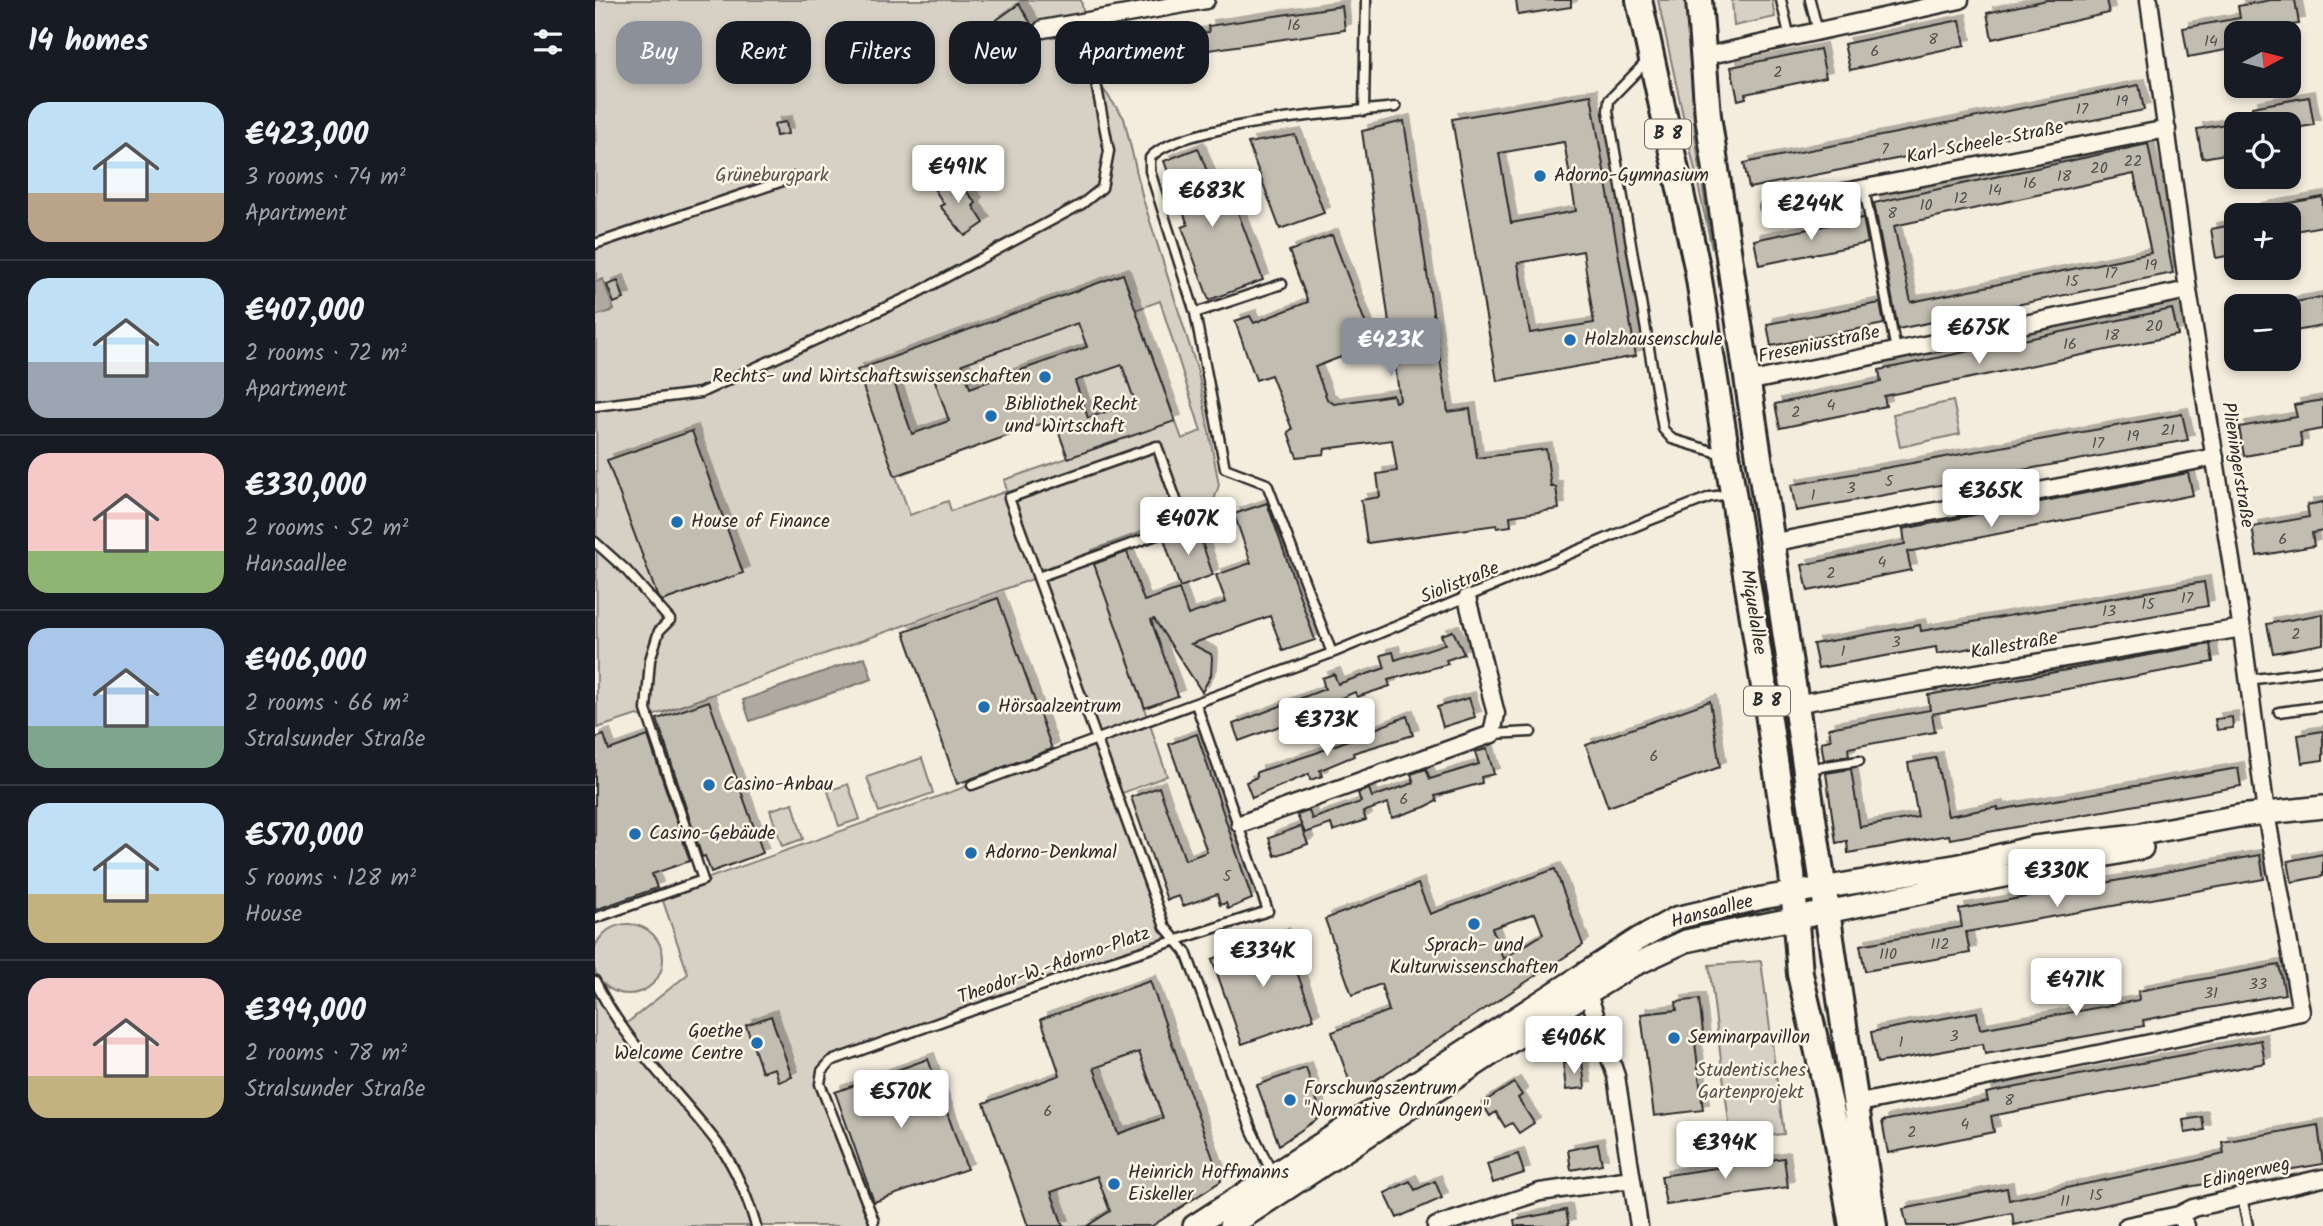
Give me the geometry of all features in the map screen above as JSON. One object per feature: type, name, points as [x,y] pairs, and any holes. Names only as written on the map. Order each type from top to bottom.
[{"type":"main road","name":"Miquelallee","points":[[1639,0],[1697,267],[1735,493],[1794,893],[1809,1021],[1835,1126],[1851,1226]]},
{"type":"main road","name":"B 8","points":[[1699,0],[1701,57]]},
{"type":"main road","name":"Miquelallee","points":[[1701,57],[1823,900],[1874,1226]]},
{"type":"main road","name":"Hansaallee","points":[[1230,1226],[1278,1183],[1638,939],[1676,918],[1794,893],[1823,900],[2007,877],[2057,863],[2317,808]]},
{"type":"main road","name":"Hansaallee","points":[[1194,1226],[1278,1183],[1630,967],[1686,942],[1795,919],[1823,900]]},
{"type":"street","points":[[1043,29],[1084,19],[1206,0]]},
{"type":"street","points":[[1701,57],[1960,0]]},
{"type":"street","name":"Plieningerstraße","points":[[1855,1104],[2301,1012],[2267,818],[2242,628],[2188,290],[2149,0]]},
{"type":"street","name":"Karl-Scheele-Straße","points":[[1769,207],[2167,129]]},
{"type":"street","name":"Freseniusstraße","points":[[1747,382],[2188,290]]},
{"type":"street","points":[[1771,543],[2215,457]]},
{"type":"street","points":[[1240,824],[1492,734],[1496,714],[1467,598]]},
{"type":"street","name":"Kallestraße","points":[[1794,704],[2242,628]]},
{"type":"street","points":[[1588,994],[1616,1076],[1639,1226]]},
{"type":"street","name":"Edingerweg","points":[[2127,1226],[2182,1221],[2193,1209],[2323,1178]]},
{"type":"street","points":[[1436,1226],[1540,1192],[1631,1179]]},
{"type":"lane","points":[[1364,111],[1366,0]]},
{"type":"lane","points":[[1781,0],[1790,39]]},
{"type":"lane","points":[[1809,0],[1818,32]]},
{"type":"lane","points":[[595,406],[700,393],[915,294],[1082,204],[1102,188],[1109,151],[1084,19]]},
{"type":"lane","points":[[1651,57],[1609,100],[1608,111],[1663,429],[1672,439],[1728,455]]},
{"type":"lane","points":[[1332,653],[1267,484],[1225,468],[1195,313],[1150,172],[1150,158],[1157,149],[1202,132],[1396,107]]},
{"type":"lane","points":[[595,244],[795,177]]},
{"type":"lane","points":[[1864,189],[1896,349]]},
{"type":"lane","points":[[1195,313],[1282,284]]},
{"type":"lane","name":"Theodor-W.-Adorno-Platz","points":[[874,1221],[820,1084],[822,1072],[831,1061],[1176,940],[1165,927],[1009,498],[1157,446],[1185,525]]},
{"type":"lane","name":"Siolistraße","points":[[1196,704],[1332,653],[1648,521],[1710,497],[1735,493]]},
{"type":"lane","points":[[1038,577],[1196,521]]},
{"type":"lane","points":[[595,542],[626,570],[670,620],[659,631],[650,660],[646,710],[703,880],[595,918]]},
{"type":"lane","points":[[2248,680],[2323,672]]},
{"type":"lane","points":[[972,785],[1196,704],[1240,824],[1268,911],[1176,940],[1186,952],[1255,1139],[1278,1183]]},
{"type":"lane","points":[[2279,712],[2323,706]]},
{"type":"lane","points":[[1492,734],[1531,733]]},
{"type":"lane","points":[[1804,770],[1859,761]]},
{"type":"lane","points":[[595,981],[606,1004],[642,1056],[721,1148],[736,1173],[756,1226]]},
{"type":"lane","points":[[2242,1197],[2248,1226]]},
{"type":"green space","name":"Grüneburgpark","points":[[595,0],[1081,0],[1085,21],[1055,21],[1055,84],[1100,84],[1124,118],[1143,199],[1198,372],[1219,485],[1212,506],[1092,550],[1167,776],[1117,795],[1170,942],[831,1061],[822,1071],[820,1084],[875,1226],[595,1226],[595,981],[622,1027],[688,974],[661,895],[1097,740],[1038,577],[647,718],[637,715],[597,728]],"holes":[[[1160,301],[1201,431],[1182,439],[1135,310]],[[1054,419],[1068,458],[1004,480],[1007,491],[951,511],[948,501],[910,515],[896,476]]]},
{"type":"green space","points":[[1658,0],[1686,0],[1695,135],[1712,249]]},
{"type":"green space","points":[[1732,0],[1772,0],[1775,17],[1734,26]]},
{"type":"green space","points":[[1953,401],[1960,434],[1900,447],[1893,414]]},
{"type":"green space","points":[[922,758],[933,793],[879,812],[867,777]]},
{"type":"green space","points":[[848,784],[860,819],[839,826],[828,791]]},
{"type":"green space","points":[[793,803],[803,839],[782,846],[770,810]]},
{"type":"green space","points":[[614,926],[642,926],[653,934],[663,952],[661,973],[653,984],[642,992],[614,992],[603,984],[595,973],[595,945],[603,934]]},
{"type":"green space","name":"Studentisches Gartenprojekt","points":[[1761,961],[1784,1134],[1731,1139],[1709,965]]},
{"type":"green space","points":[[1139,1052],[1163,1118],[1118,1134],[1094,1068]]},
{"type":"green space","points":[[1097,1176],[1110,1211],[1087,1226],[1063,1226],[1051,1192]]},
{"type":"shaded area","points":[[603,279],[614,310],[595,316],[595,282]]},
{"type":"shaded area","points":[[865,657],[872,679],[750,721],[743,700]]},
{"type":"building","points":[[1516,0],[1571,0],[1571,7],[1518,15]]},
{"type":"building","points":[[2047,0],[2106,0],[2109,13],[1992,39],[1987,13]]},
{"type":"building","points":[[2271,0],[2295,0],[2298,21],[2224,21],[2224,50],[2188,57],[2183,28],[2240,18],[2238,6]]},
{"type":"building","points":[[1019,4],[1029,21],[995,21]]},
{"type":"building","points":[[1342,6],[1345,30],[1209,50],[1209,26]]},
{"type":"building","points":[[1960,20],[1965,45],[1850,70],[1844,44]]},
{"type":"building","points":[[1820,49],[1826,77],[1745,94],[1746,98],[1738,100],[1731,67]]},
{"type":"building","points":[[2139,85],[2144,110],[1749,188],[1744,163]]},
{"type":"building","points":[[1591,95],[1636,356],[1497,381],[1452,119]],"holes":[[[1564,142],[1576,211],[1511,223],[1499,153]],[[1583,251],[1594,323],[1530,333],[1518,263]]]},
{"type":"building","points":[[2309,97],[2314,125],[2301,127],[2301,112],[2253,112],[2252,107]]},
{"type":"building","points":[[1404,121],[1448,412],[1470,409],[1477,458],[1546,449],[1551,487],[1556,487],[1559,509],[1510,516],[1511,526],[1497,528],[1496,525],[1367,543],[1361,500],[1380,497],[1377,474],[1397,471],[1392,440],[1325,449],[1324,454],[1297,457],[1288,432],[1292,429],[1271,375],[1256,380],[1235,321],[1250,316],[1254,323],[1308,302],[1289,251],[1332,235],[1368,330],[1361,333],[1364,348],[1315,367],[1327,399],[1334,404],[1393,395],[1395,402],[1400,400],[1362,131]]},
{"type":"building","points":[[786,122],[788,134],[776,136],[774,124]]},
{"type":"building","points":[[2224,124],[2224,154],[2202,158],[2197,129]]},
{"type":"building","points":[[1295,135],[1324,213],[1280,229],[1248,143]]},
{"type":"building","points":[[2148,144],[2173,273],[1898,329],[1874,203]],"holes":[[[2134,174],[2151,253],[1911,302],[1894,226]]]},
{"type":"building","points":[[1198,148],[1223,212],[1236,207],[1263,280],[1209,300],[1182,227],[1188,225],[1164,161]]},
{"type":"building","points":[[952,174],[976,203],[973,206],[984,223],[965,236],[940,206],[944,204],[933,187]]},
{"type":"building","points":[[2323,197],[2323,226],[2301,230],[2301,203],[2289,203]]},
{"type":"building","points":[[1863,218],[1868,243],[1759,265],[1754,240]]},
{"type":"building","points":[[2224,226],[2224,256],[2216,258],[2211,229]]},
{"type":"building","name":"Rechts- und Wirtschaftswissenschaften","points":[[1123,274],[1175,421],[1068,458],[1054,419],[895,476],[857,370]],"holes":[[[1078,323],[1087,347],[970,388],[962,364]],[[1122,365],[1135,402],[1088,418],[1075,381]],[[932,372],[949,421],[912,434],[895,385]]]},
{"type":"building","points":[[618,281],[624,299],[614,303],[607,285]]},
{"type":"building","points":[[2323,297],[2323,326],[2301,330],[2301,301]]},
{"type":"building","points":[[1880,303],[1884,324],[1771,346],[1767,324]]},
{"type":"building","points":[[2172,309],[2178,335],[1884,396],[1886,406],[1780,428],[1775,404],[1881,382],[1879,370]]},
{"type":"building","points":[[2323,400],[2323,429],[2300,433],[2302,446],[2244,456],[2239,427],[2297,417],[2294,405]]},
{"type":"building","points":[[2182,414],[2188,440],[1796,511],[1791,485]]},
{"type":"building","name":"House of Finance","points":[[692,431],[743,573],[662,601],[657,595],[607,460]]},
{"type":"building","points":[[2188,473],[2193,495],[1907,552],[1911,570],[1808,591],[1802,565],[1905,544],[1903,529]]},
{"type":"building","points":[[2323,502],[2323,531],[2312,533],[2314,546],[2257,556],[2252,527],[2309,517],[2307,505]]},
{"type":"building","points":[[1267,503],[1315,640],[1283,651],[1270,616],[1191,644],[1211,654],[1212,658],[1211,675],[1202,692],[1154,619],[1151,620],[1178,696],[1145,708],[1094,564],[1127,552],[1144,601],[1179,589],[1188,615],[1226,602],[1216,575],[1251,563],[1234,514]]},
{"type":"building","points":[[1197,528],[1213,575],[1180,587],[1164,539]]},
{"type":"building","points":[[2204,582],[2208,606],[1937,654],[1936,647],[1818,668],[1813,644],[1920,625],[1921,631]]},
{"type":"building","name":"Hörsaalzentrum","points":[[998,598],[1052,749],[957,784],[904,632]]},
{"type":"building","points":[[2323,614],[2323,644],[2273,653],[2267,624]]},
{"type":"building","points":[[1453,631],[1464,654],[1446,660],[1448,664],[1388,680],[1390,686],[1357,697],[1355,692],[1329,703],[1331,707],[1239,741],[1233,724],[1325,689],[1322,678],[1334,674],[1338,684],[1385,668],[1381,655],[1393,652],[1395,660],[1445,644],[1441,635]]},
{"type":"building","points":[[2210,644],[2213,662],[1932,714],[1935,732],[1848,748],[1849,756],[1824,760],[1821,742],[1831,740],[1829,728],[1930,710],[1928,695]]},
{"type":"building","points":[[1469,698],[1475,717],[1443,727],[1437,707]]},
{"type":"building","name":"Casino-Anbau","points":[[709,701],[763,853],[711,872],[705,856],[702,857],[657,719]]},
{"type":"building","points":[[1710,701],[1720,767],[1608,807],[1586,745]]},
{"type":"building","points":[[1407,716],[1413,735],[1353,753],[1354,756],[1320,770],[1322,776],[1310,780],[1309,774],[1252,798],[1246,782],[1257,777],[1257,772],[1316,753]]},
{"type":"building","points":[[2232,717],[2233,728],[2217,730],[2215,719]]},
{"type":"building","points":[[2323,731],[2323,760],[2302,763],[2298,735]]},
{"type":"building","points":[[1197,734],[1252,899],[1228,909],[1226,903],[1220,905],[1217,894],[1183,906],[1179,896],[1167,900],[1131,797],[1159,787],[1185,860],[1207,852],[1169,744]]},
{"type":"building","name":"Casino-Gebäude","points":[[604,735],[609,750],[648,736],[690,861],[652,874],[657,888],[595,910],[595,738]]},
{"type":"building","points":[[1487,749],[1494,774],[1481,777],[1482,783],[1435,796],[1437,801],[1425,807],[1392,818],[1388,803],[1363,812],[1366,820],[1333,831],[1331,824],[1305,833],[1297,815],[1309,811],[1312,819],[1361,802],[1358,793],[1369,789],[1372,797],[1414,783],[1411,774],[1426,769],[1430,779],[1479,764],[1475,752]]},
{"type":"building","points":[[1936,758],[1948,816],[1998,807],[1998,810],[2238,768],[2241,786],[1950,839],[1949,835],[1848,853],[1847,841],[1836,843],[1826,773],[1851,769],[1860,827],[1918,817],[1908,763]]},
{"type":"building","points":[[1301,826],[1308,844],[1275,856],[1269,838]]},
{"type":"building","points":[[2323,854],[2323,876],[2292,882],[2288,861]]},
{"type":"building","points":[[2260,855],[2264,879],[1966,932],[1970,953],[1865,971],[1860,945],[1962,927],[1959,909]]},
{"type":"building","name":"Sprach- und Kulturwissenschaften","points":[[1555,869],[1583,945],[1354,1094],[1332,1032],[1389,1011],[1381,984],[1352,995],[1325,919],[1418,884],[1430,914]],"holes":[[[1535,913],[1543,934],[1503,959],[1492,928]]]},
{"type":"building","points":[[1283,934],[1314,1019],[1242,1044],[1212,959]]},
{"type":"building","points":[[2279,965],[2285,994],[2143,1020],[2144,1026],[1985,1054],[1983,1044],[1877,1063],[1871,1032],[1977,1012],[1980,1029],[2139,1000],[2138,991]]},
{"type":"building","points":[[1150,981],[1221,1181],[1152,1226],[1087,1226],[1110,1211],[1097,1176],[1051,1192],[1063,1226],[1028,1226],[984,1103],[1060,1075],[1041,1019]],"holes":[[[1139,1052],[1163,1118],[1118,1134],[1094,1068]]]},
{"type":"building","name":"Seminarpavillon","points":[[1699,999],[1704,1040],[1695,1042],[1703,1110],[1654,1116],[1641,1014],[1677,1010],[1676,1002]]},
{"type":"building","points":[[771,1016],[792,1077],[779,1082],[775,1068],[762,1072],[746,1025]]},
{"type":"building","points":[[2261,1040],[2265,1063],[1991,1116],[1994,1132],[1888,1153],[1882,1121],[1988,1101],[1986,1093]]},
{"type":"building","points":[[928,1059],[967,1169],[874,1202],[835,1092]]},
{"type":"building","points":[[1582,1061],[1585,1088],[1566,1090],[1563,1063]]},
{"type":"building","name":"Forschungszentrum \"Normative Ordnungen\"","points":[[1306,1068],[1322,1116],[1279,1145],[1257,1085]]},
{"type":"building","points":[[1514,1083],[1522,1095],[1518,1098],[1534,1123],[1519,1133],[1512,1123],[1505,1127],[1496,1112],[1490,1116],[1482,1103]]},
{"type":"building","points":[[2202,1117],[2204,1130],[2185,1133],[2183,1120]]},
{"type":"building","points":[[2318,1125],[2323,1164],[2182,1188],[2014,1225],[2012,1213],[1949,1226],[1907,1226],[1903,1209],[2007,1188],[2009,1200],[2224,1154],[2222,1142]]},
{"type":"building","points":[[1598,1144],[1602,1164],[1571,1170],[1568,1150]]},
{"type":"building","points":[[1518,1154],[1524,1173],[1493,1183],[1487,1164]]},
{"type":"building","points":[[1784,1158],[1788,1187],[1666,1205],[1661,1176]]},
{"type":"building","points":[[1410,1181],[1415,1190],[1435,1181],[1442,1198],[1397,1218],[1385,1193]]},
{"type":"building","points":[[1566,1210],[1569,1226],[1515,1226],[1514,1220]]},
{"type":"place","name":"Adorno-Gymnasium","points":[[1540,176]]},
{"type":"place","name":"Holzhausenschule","points":[[1570,340]]},
{"type":"place","name":"Rechts- und Wirtschaftswissenschaften","points":[[1045,377]]},
{"type":"place","name":"Bibliothek Recht und Wirtschaft","points":[[991,416]]},
{"type":"place","name":"House of Finance","points":[[677,522]]},
{"type":"place","name":"Hörsaalzentrum","points":[[984,707]]},
{"type":"place","name":"Casino-Anbau","points":[[709,785]]},
{"type":"place","name":"Casino-Gebäude","points":[[635,834]]},
{"type":"place","name":"Adorno-Denkmal","points":[[971,853]]},
{"type":"place","name":"Sprach- und Kulturwissenschaften","points":[[1474,924]]},
{"type":"place","name":"Seminarpavillon","points":[[1674,1038]]},
{"type":"place","name":"Goethe Welcome Centre","points":[[757,1043]]},
{"type":"place","name":"Forschungszentrum \"Normative Ordnungen\"","points":[[1290,1100]]},
{"type":"place","name":"Heinrich Hoffmanns Eiskeller","points":[[1114,1184]]}]
